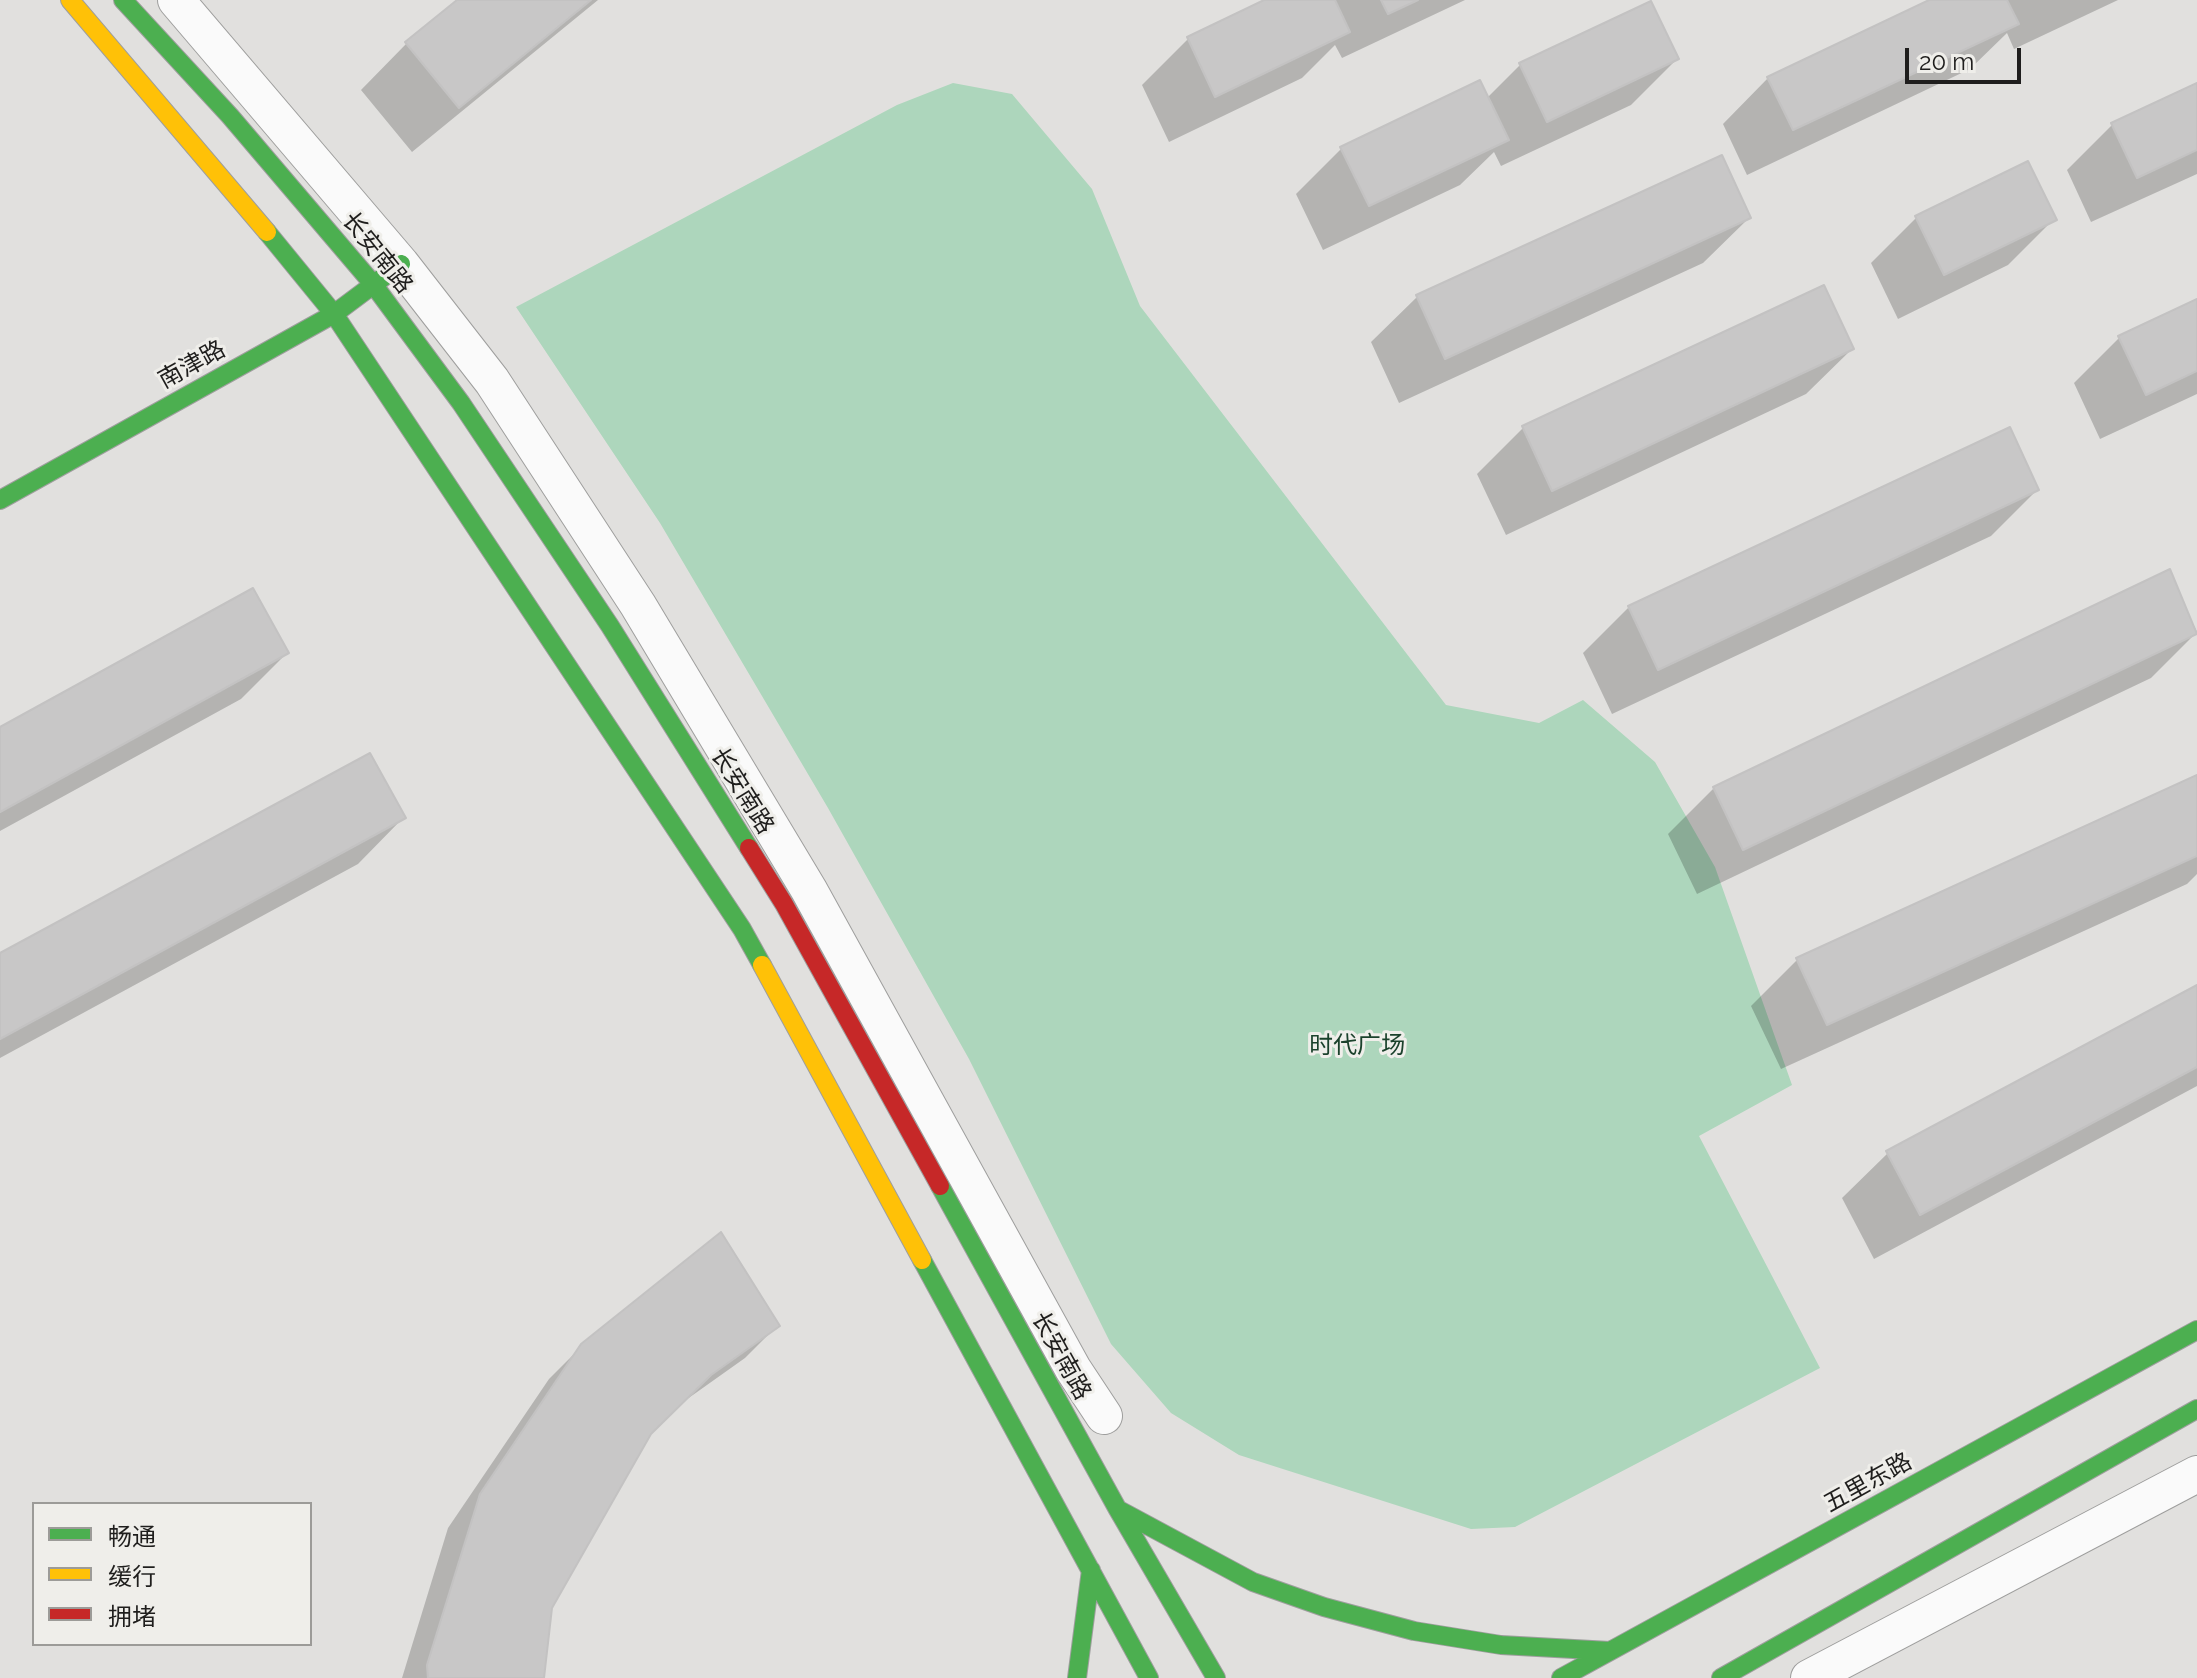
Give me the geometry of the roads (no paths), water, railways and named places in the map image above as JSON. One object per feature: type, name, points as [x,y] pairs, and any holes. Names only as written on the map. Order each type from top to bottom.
[{"type":"main road","points":[[70,0],[196,144],[334,314],[742,929],[1149,1678]]},
{"type":"main road","name":"长安南路","points":[[123,0],[230,116],[387,274],[461,403],[610,626],[784,904],[1117,1508],[1216,1678]]},
{"type":"main road","name":"南津路","points":[[0,500],[334,314],[387,274]]},
{"type":"main road","name":"五里东路","points":[[1561,1678],[2197,1330]]},
{"type":"main road","points":[[1721,1678],[2197,1409]]},
{"type":"main road","points":[[1117,1508],[1253,1582],[1324,1607],[1414,1631],[1501,1645],[1610,1651]]},
{"type":"main road","points":[[1077,1678],[1091,1570]]},
{"type":"street","points":[[176,0],[387,274],[492,381],[638,605],[809,890],[1073,1369],[1104,1416]]},
{"type":"street","points":[[1809,1678],[2197,1474]]},
{"type":"park label","name":"时代广场","points":[[1357,1046]]}]
